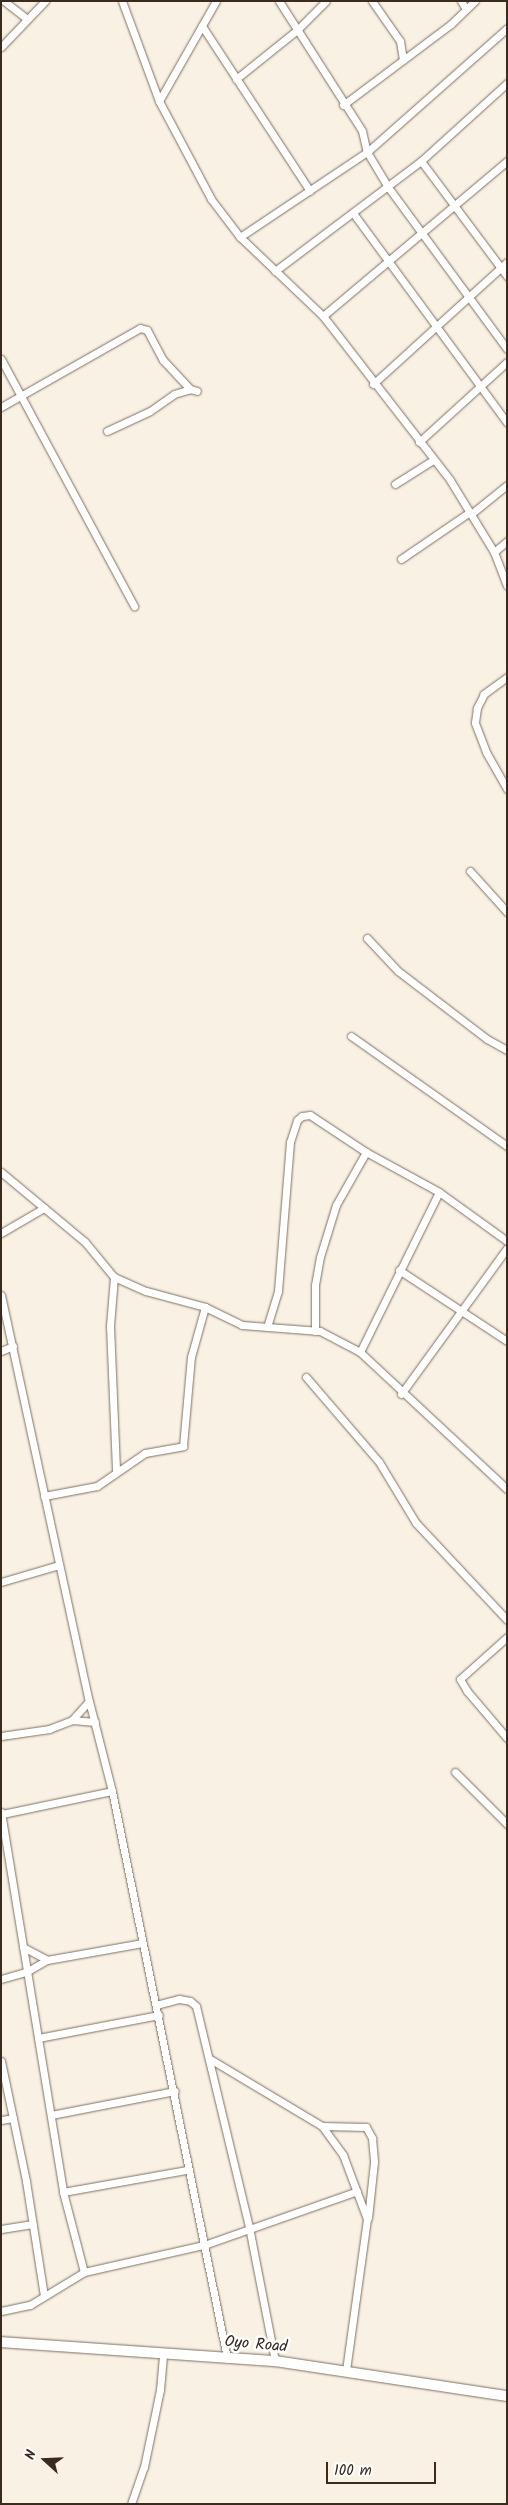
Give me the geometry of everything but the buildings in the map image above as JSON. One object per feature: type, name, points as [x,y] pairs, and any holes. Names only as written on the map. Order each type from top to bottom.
[{"type":"street","points":[[4,1],[27,19]]},
{"type":"street","points":[[1,47],[45,1]]},
{"type":"street","points":[[122,1],[159,101],[211,199],[240,237],[323,316],[373,384],[433,460],[470,513],[494,552],[507,586]]},
{"type":"street","points":[[159,101],[216,1]]},
{"type":"street","points":[[279,1],[343,105],[362,131],[367,152],[388,187],[423,232],[507,349]]},
{"type":"street","points":[[236,79],[296,31],[326,1]]},
{"type":"street","points":[[372,1],[400,41],[403,60]]},
{"type":"street","points":[[461,1],[466,9]]},
{"type":"street","points":[[343,105],[403,60],[475,1]]},
{"type":"street","points":[[202,26],[310,191]]},
{"type":"street","points":[[240,237],[367,152],[507,28]]},
{"type":"street","points":[[275,271],[421,161],[507,83]]},
{"type":"street","points":[[421,161],[504,265],[507,276]]},
{"type":"street","points":[[323,316],[507,161]]},
{"type":"street","points":[[353,213],[507,423]]},
{"type":"street","points":[[373,384],[435,324],[504,265]]},
{"type":"street","points":[[1,407],[22,393],[140,328],[147,330],[163,360],[193,390],[174,394],[150,411],[107,431]]},
{"type":"street","points":[[1,359],[22,393],[134,606]]},
{"type":"street","points":[[419,442],[507,362]]},
{"type":"street","points":[[396,484],[433,460]]},
{"type":"street","points":[[401,559],[470,513],[507,484]]},
{"type":"street","points":[[494,552],[507,541]]},
{"type":"street","points":[[507,677],[484,694],[476,708],[475,723],[486,752],[507,789]]},
{"type":"street","points":[[470,872],[507,912]]},
{"type":"street","points":[[368,938],[398,971],[487,1039],[507,1050]]},
{"type":"street","points":[[351,1036],[507,1146]]},
{"type":"street","points":[[267,1328],[278,1291],[286,1173],[297,1120],[310,1115],[366,1152],[439,1192],[507,1241]]},
{"type":"street","points":[[315,1331],[315,1285],[320,1257],[336,1205],[366,1152]]},
{"type":"street","points":[[1,1172],[85,1242],[114,1277],[146,1291],[205,1307],[242,1325],[315,1331],[360,1352],[402,1394],[507,1489]]},
{"type":"street","points":[[360,1352],[439,1192]]},
{"type":"street","points":[[1,1233],[44,1208]]},
{"type":"street","points":[[402,1394],[507,1248]]},
{"type":"street","points":[[399,1270],[507,1341]]},
{"type":"street","points":[[114,1277],[110,1326],[116,1472]]},
{"type":"street","points":[[1,1295],[89,1701],[112,1791],[142,1943],[175,2091],[187,2170],[227,2358]]},
{"type":"street","points":[[44,1496],[97,1486],[145,1454],[185,1443],[184,1415],[191,1358],[205,1307]]},
{"type":"street","points":[[1,1351],[13,1346]]},
{"type":"street","points":[[306,1377],[379,1462],[416,1523],[507,1620]]},
{"type":"street","points":[[1,1582],[60,1565]]},
{"type":"street","points":[[507,1637],[466,1671],[460,1682],[507,1738]]},
{"type":"street","points":[[72,1720],[89,1701]]},
{"type":"street","points":[[1,1736],[49,1729],[72,1720],[95,1722]]},
{"type":"street","points":[[455,1772],[507,1824]]},
{"type":"street","points":[[84,2272],[63,2192],[1,1813],[112,1791]]},
{"type":"street","points":[[1,1979],[26,1972],[48,1960],[142,1943]]},
{"type":"street","points":[[22,1947],[48,1960]]},
{"type":"street","points":[[156,2005],[179,1999],[190,2001],[196,2006],[249,2227],[275,2361]]},
{"type":"street","points":[[38,2038],[159,2015]]},
{"type":"street","points":[[210,2059],[322,2126],[343,2155],[367,2219]]},
{"type":"street","points":[[1,2061],[33,2224],[44,2296]]},
{"type":"street","points":[[51,2115],[175,2091]]},
{"type":"street","points":[[1,2120],[13,2118]]},
{"type":"street","points":[[322,2126],[366,2127],[372,2138],[374,2162],[346,2370]]},
{"type":"street","points":[[63,2192],[187,2170]]},
{"type":"street","points":[[1,2312],[30,2305],[84,2272],[204,2245],[249,2227],[357,2191]]},
{"type":"street","points":[[1,2229],[33,2224]]},
{"type":"street","name":"Oyo Road","points":[[1,2342],[275,2361],[346,2370],[507,2396]]},
{"type":"street","points":[[131,2504],[144,2467],[158,2400],[163,2354]]}]
